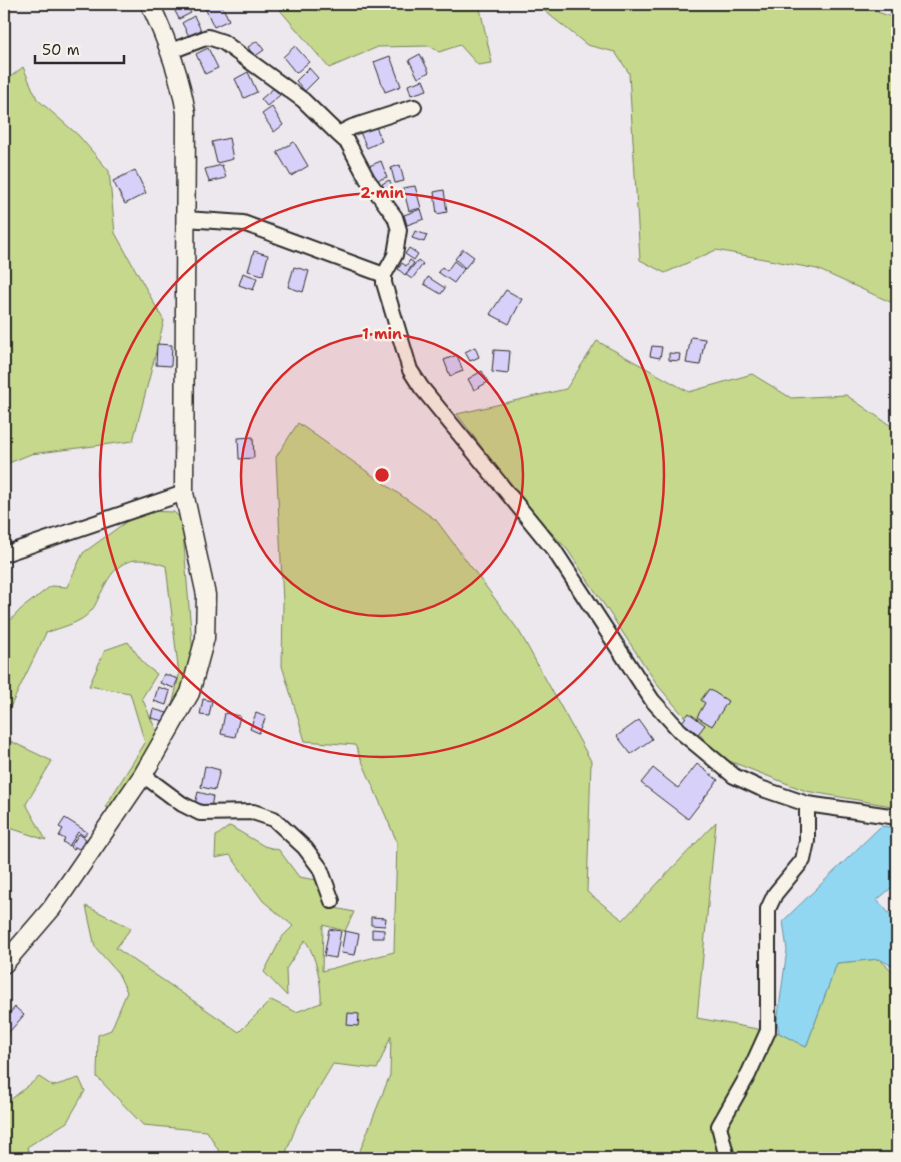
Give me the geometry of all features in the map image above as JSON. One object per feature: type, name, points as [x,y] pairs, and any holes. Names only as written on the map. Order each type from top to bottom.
[{"type":"street","points":[[4,964],[52,908],[143,775],[190,693],[205,638],[206,595],[184,492],[186,113],[182,83],[171,51],[150,4]]},
{"type":"street","points":[[171,51],[208,37],[223,42],[303,100],[348,143],[367,179],[395,217],[399,230],[395,255],[384,275],[410,370],[554,550],[652,700],[680,731],[734,776],[807,804],[897,816]]},
{"type":"street","points":[[338,134],[352,126],[414,107]]},
{"type":"street","points":[[186,219],[243,223],[384,275]]},
{"type":"street","points":[[4,554],[184,492]]},
{"type":"street","points":[[143,775],[182,804],[200,813],[253,812],[274,819],[305,848],[320,868],[332,901]]},
{"type":"street","points":[[727,1158],[719,1126],[748,1074],[768,1031],[768,909],[775,894],[803,860],[807,841],[807,804]]},
{"type":"green space","points":[[299,4],[479,4],[492,63],[478,65],[460,45],[439,52],[430,46],[378,47],[329,68],[280,10]]},
{"type":"green space","points":[[536,4],[855,4],[889,16],[897,28],[897,305],[817,269],[716,250],[665,273],[640,260],[629,73],[615,52],[587,45]]},
{"type":"green space","points":[[23,67],[37,99],[79,136],[109,171],[115,233],[164,321],[133,441],[31,454],[4,465],[4,82]]},
{"type":"green space","points":[[597,341],[689,392],[752,374],[791,398],[846,395],[897,430],[897,807],[806,791],[719,757],[659,687],[567,549],[523,503],[457,414],[566,389]]},
{"type":"green space","points":[[298,423],[436,520],[519,631],[591,761],[587,892],[623,920],[716,822],[697,1018],[779,1033],[806,1047],[837,963],[879,959],[897,975],[897,1158],[357,1158],[390,1075],[391,1036],[377,1069],[333,1064],[297,1124],[284,1158],[223,1158],[207,1131],[143,1125],[97,1077],[98,1035],[111,1030],[127,992],[118,973],[95,947],[86,906],[131,928],[116,948],[239,1032],[271,1000],[296,1012],[321,1003],[318,970],[305,940],[286,969],[287,996],[264,972],[282,937],[293,926],[263,901],[230,855],[215,858],[216,836],[230,826],[264,846],[279,850],[299,877],[323,881],[326,906],[354,912],[345,931],[323,925],[322,971],[394,952],[397,842],[355,745],[305,741],[282,666],[283,602],[276,457]]},
{"type":"green space","points":[[141,511],[174,512],[182,520],[193,656],[167,729],[179,675],[166,566],[144,560],[127,562],[120,566],[108,580],[94,607],[87,615],[76,622],[46,633],[4,720],[4,627],[21,609],[51,586],[67,587],[83,553]]},
{"type":"green space","points":[[128,642],[145,665],[157,674],[142,698],[158,735],[113,809],[105,807],[145,743],[130,693],[89,686],[105,650]]},
{"type":"green space","points":[[4,738],[52,761],[26,804],[46,840],[4,826]]},
{"type":"green space","points":[[39,1077],[53,1086],[79,1078],[85,1091],[67,1122],[27,1147],[31,1158],[4,1158],[4,1105]]},
{"type":"water","points":[[881,826],[897,828],[897,883],[877,900],[897,922],[897,968],[879,959],[837,963],[806,1047],[779,1033],[777,1022],[787,950],[783,921]]},
{"type":"building","points":[[186,4],[191,13],[179,19],[172,5]]},
{"type":"building","points":[[213,4],[221,4],[229,20],[214,27],[205,8]]},
{"type":"building","points":[[194,16],[201,30],[189,36],[182,23]]},
{"type":"building","points":[[257,41],[264,50],[254,57],[248,47]]},
{"type":"building","points":[[295,46],[309,62],[296,73],[283,57]]},
{"type":"building","points":[[208,48],[218,68],[205,74],[196,54]]},
{"type":"building","points":[[420,54],[429,72],[418,78],[409,60]]},
{"type":"building","points":[[390,56],[401,86],[385,92],[374,62]]},
{"type":"building","points":[[309,68],[318,78],[305,91],[296,81]]},
{"type":"building","points":[[248,72],[257,92],[244,98],[235,79]]},
{"type":"building","points":[[423,80],[427,90],[411,95],[408,85]]},
{"type":"building","points":[[274,88],[280,95],[267,106],[261,99]]},
{"type":"building","points":[[272,107],[283,125],[274,132],[262,114]]},
{"type":"building","points":[[374,122],[382,141],[367,148],[359,130]]},
{"type":"building","points":[[229,138],[233,159],[217,163],[212,142]]},
{"type":"building","points":[[294,142],[308,166],[291,176],[277,152]]},
{"type":"building","points":[[381,161],[387,177],[376,181],[369,166]]},
{"type":"building","points":[[222,165],[226,178],[209,182],[205,169]]},
{"type":"building","points":[[400,165],[404,181],[395,183],[391,168]]},
{"type":"building","points":[[135,170],[146,193],[125,204],[113,181]]},
{"type":"building","points":[[389,180],[394,188],[386,192],[382,184]]},
{"type":"building","points":[[415,186],[421,208],[409,211],[403,188]]},
{"type":"building","points":[[444,190],[447,212],[437,214],[434,192]]},
{"type":"building","points":[[421,209],[424,219],[407,225],[404,215]]},
{"type":"building","points":[[415,231],[427,235],[424,242],[412,238]]},
{"type":"building","points":[[409,248],[418,254],[414,260],[405,254]]},
{"type":"building","points":[[463,249],[474,257],[465,268],[455,259]]},
{"type":"building","points":[[254,251],[268,255],[263,275],[248,271]]},
{"type":"building","points":[[410,260],[414,263],[405,275],[398,269],[402,263],[406,266]]},
{"type":"building","points":[[418,260],[423,264],[412,279],[406,275]]},
{"type":"building","points":[[454,261],[464,269],[454,283],[438,272],[442,267],[447,271]]},
{"type":"building","points":[[294,267],[309,271],[303,292],[288,287]]},
{"type":"building","points":[[243,273],[257,278],[253,290],[239,285]]},
{"type":"building","points":[[428,277],[445,288],[441,294],[424,284]]},
{"type":"building","points":[[506,290],[522,299],[509,324],[490,314]]},
{"type":"building","points":[[691,337],[705,339],[700,365],[686,363]]},
{"type":"building","points":[[157,344],[172,345],[171,366],[156,365]]},
{"type":"building","points":[[652,346],[662,347],[660,358],[650,356]]},
{"type":"building","points":[[475,347],[479,357],[470,361],[465,352]]},
{"type":"building","points":[[494,350],[510,351],[508,374],[492,372]]},
{"type":"building","points":[[669,353],[680,354],[679,361],[669,360]]},
{"type":"building","points":[[457,355],[463,371],[450,376],[444,360]]},
{"type":"building","points":[[482,371],[488,382],[474,390],[468,379]]},
{"type":"building","points":[[253,437],[254,458],[239,459],[238,438]]},
{"type":"building","points":[[164,674],[178,679],[174,688],[160,683]]},
{"type":"building","points":[[158,687],[170,691],[166,705],[154,701]]},
{"type":"building","points":[[709,689],[728,701],[712,726],[697,717],[705,703],[701,700]]},
{"type":"building","points":[[203,699],[212,701],[209,716],[200,715]]},
{"type":"building","points":[[153,709],[167,713],[164,721],[151,718]]},
{"type":"building","points":[[225,713],[240,716],[235,737],[221,734]]},
{"type":"building","points":[[256,713],[266,717],[259,733],[250,729]]},
{"type":"building","points":[[689,713],[705,725],[698,734],[682,722]]},
{"type":"building","points":[[639,720],[652,739],[631,754],[617,736]]},
{"type":"building","points":[[697,764],[718,780],[688,819],[641,783],[653,768],[678,788]]},
{"type":"building","points":[[205,766],[220,770],[215,790],[201,787]]},
{"type":"building","points":[[198,792],[213,796],[211,808],[195,804]]},
{"type":"building","points":[[65,818],[87,832],[84,836],[78,832],[69,846],[63,842],[65,839],[59,836],[63,829],[59,827]]},
{"type":"building","points":[[79,834],[86,839],[79,849],[75,847],[74,850],[70,847]]},
{"type":"building","points":[[371,917],[386,918],[385,926],[371,925]]},
{"type":"building","points":[[329,929],[341,931],[336,958],[324,956]]},
{"type":"building","points":[[372,929],[384,930],[384,938],[372,938]]},
{"type":"building","points":[[345,931],[359,934],[355,955],[341,953]]},
{"type":"building","points":[[15,1007],[24,1015],[4,1038],[4,1009],[9,1014]]},
{"type":"building","points":[[348,1013],[359,1014],[358,1026],[347,1025]]}]
